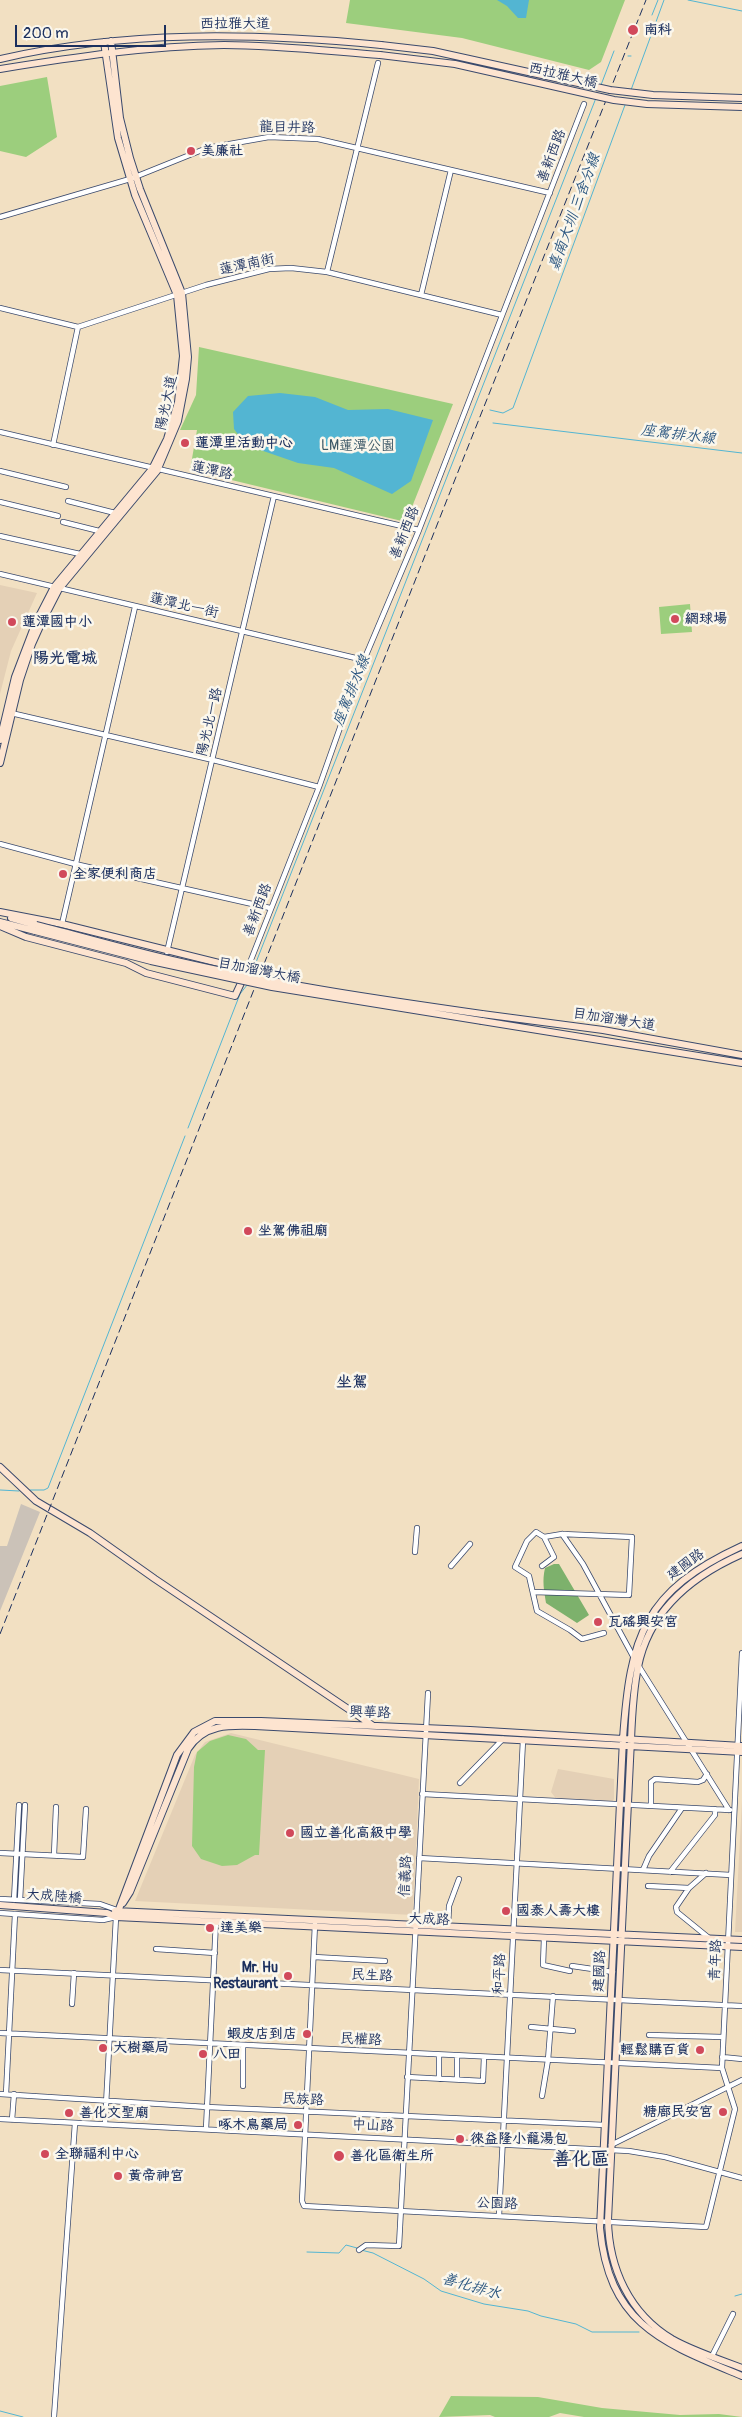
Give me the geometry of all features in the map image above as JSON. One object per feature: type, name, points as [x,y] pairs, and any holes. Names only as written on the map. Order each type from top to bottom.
[{"type":"street","name":"西拉雅大道","points":[[0,59],[34,52],[107,42],[220,35],[381,45]]},
{"type":"street","name":"陽光大道","points":[[57,588],[154,470],[178,421],[186,380],[188,357],[180,294],[133,177],[114,121],[107,42]]},
{"type":"street","name":"西拉雅大道","points":[[0,69],[109,53],[176,47],[259,45],[380,55]]},
{"type":"street","name":"西拉雅大橋","points":[[381,45],[441,53],[610,90],[653,95],[742,98]]},
{"type":"street","name":"西拉雅大橋","points":[[380,55],[456,64],[614,100],[647,104],[742,107]]},
{"type":"street","points":[[327,272],[378,63]]},
{"type":"street","name":"善新西路","points":[[247,970],[319,787],[364,660],[419,530],[584,104]]},
{"type":"street","name":"龍目井路","points":[[0,217],[133,177],[207,148],[269,137],[318,139],[550,193]]},
{"type":"street","points":[[421,295],[451,170]]},
{"type":"street","name":"蓮潭南街","points":[[78,327],[268,268],[327,272],[502,315]]},
{"type":"street","points":[[0,308],[78,327],[53,445]]},
{"type":"street","name":"蓮潭路","points":[[0,432],[154,470],[419,530]]},
{"type":"street","name":"陽光大道","points":[[0,740],[32,644],[57,588],[80,554],[115,512],[154,470]]},
{"type":"street","points":[[0,471],[66,487]]},
{"type":"street","name":"陽光北一路","points":[[167,952],[274,496]]},
{"type":"street","points":[[68,501],[115,512]]},
{"type":"street","points":[[3,503],[58,516]]},
{"type":"street","points":[[63,522],[99,531]]},
{"type":"street","points":[[0,536],[80,554]]},
{"type":"street","name":"蓮潭北一街","points":[[0,574],[364,660]]},
{"type":"street","points":[[62,924],[74,864],[136,607]]},
{"type":"street","name":"陽光大道","points":[[0,763],[9,713]]},
{"type":"street","points":[[9,713],[105,734],[319,787]]},
{"type":"street","points":[[0,844],[74,864],[270,908]]},
{"type":"street","points":[[0,914],[62,924],[167,952],[247,970],[235,996],[146,973],[126,963],[26,937],[0,926]]},
{"type":"street","points":[[0,914],[35,928]]},
{"type":"street","points":[[0,922],[35,928]]},
{"type":"street","name":"目加溜灣大橋","points":[[35,928],[246,976],[482,1017]]},
{"type":"street","name":"目加溜灣大道","points":[[482,1017],[604,1030],[742,1055]]},
{"type":"street","name":"目加溜灣大道","points":[[482,1017],[742,1063]]},
{"type":"street","points":[[0,1468],[36,1501],[90,1532],[155,1579],[374,1726]]},
{"type":"street","points":[[415,1552],[416,1528]]},
{"type":"street","points":[[542,1566],[554,1557],[544,1537],[536,1532],[527,1540],[515,1567],[529,1576],[537,1611],[582,1639],[604,1633]]},
{"type":"street","points":[[562,1534],[583,1564],[598,1595],[638,1664],[707,1774],[732,1810]]},
{"type":"street","points":[[533,1592],[629,1595],[632,1537],[562,1534],[544,1537]]},
{"type":"street","points":[[451,1566],[470,1544]]},
{"type":"street","name":"建國路","points":[[625,1805],[623,1743],[626,1693],[634,1656],[648,1622],[670,1590],[704,1564],[742,1546]]},
{"type":"street","name":"建國路","points":[[742,1554],[709,1569],[676,1595],[653,1626],[638,1664],[615,1937],[603,2150],[604,2258],[618,2295],[651,2329],[675,2348],[742,2376]]},
{"type":"street","name":"青年路","points":[[735,2110],[722,2068],[722,2057],[731,1875],[732,1810],[740,1749],[742,1653]]},
{"type":"street","name":"信義路","points":[[359,2250],[366,2245],[399,2246],[428,1693]]},
{"type":"street","name":"興華路","points":[[116,1917],[177,1756],[186,1741],[200,1728],[211,1722],[226,1720],[374,1726],[503,1739],[523,1737]]},
{"type":"street","name":"興華路","points":[[118,1910],[130,1892],[188,1749],[205,1732],[219,1726],[426,1731],[740,1749]]},
{"type":"street","name":"和平路","points":[[499,2216],[523,1737]]},
{"type":"street","points":[[460,1783],[503,1739]]},
{"type":"street","points":[[650,1806],[650,1782],[655,1778],[698,1782],[703,1780],[707,1774]]},
{"type":"street","points":[[422,1794],[732,1810]]},
{"type":"street","points":[[14,1900],[16,1854],[22,1805],[20,1900]]},
{"type":"street","points":[[54,1856],[56,1808]]},
{"type":"street","points":[[643,1870],[648,1856],[682,1808]]},
{"type":"street","points":[[670,1872],[678,1859],[715,1815],[715,1809]]},
{"type":"street","points":[[0,1853],[83,1857],[86,1810]]},
{"type":"street","points":[[418,1858],[731,1875]]},
{"type":"street","name":"建國路","points":[[604,2220],[611,2148],[620,2000],[623,1938],[622,1869]]},
{"type":"street","points":[[706,1874],[689,1888],[676,1907],[677,1912],[709,1938]]},
{"type":"street","points":[[448,1927],[449,1906],[459,1879]]},
{"type":"street","points":[[648,1886],[689,1888]]},
{"type":"street","name":"大成路","points":[[0,1898],[100,1904],[118,1910],[216,1919]]},
{"type":"street","name":"大成陸橋","points":[[0,1905],[107,1913]]},
{"type":"street","name":"大成路","points":[[107,1913],[118,1910]]},
{"type":"street","name":"大成路","points":[[0,1913],[103,1920],[116,1917],[216,1919],[623,1938],[728,1942],[742,1940]]},
{"type":"street","name":"大成路","points":[[107,1913],[116,1917]]},
{"type":"street","points":[[6,2094],[16,1914]]},
{"type":"street","points":[[105,2124],[116,1917]]},
{"type":"street","points":[[206,2129],[216,1919]]},
{"type":"street","points":[[305,2134],[315,1924]]},
{"type":"street","name":"大成路","points":[[415,1929],[448,1927],[544,1938],[615,1937]]},
{"type":"street","points":[[544,1938],[543,1965],[570,1971]]},
{"type":"street","name":"大成路","points":[[623,1938],[709,1938],[742,1947]]},
{"type":"street","points":[[156,1949],[215,1953]]},
{"type":"street","points":[[314,1957],[385,1961]]},
{"type":"street","points":[[572,1966],[613,1972]]},
{"type":"street","name":"民生路","points":[[0,1970],[742,2006]]},
{"type":"street","points":[[72,2004],[74,1973]]},
{"type":"street","points":[[542,2096],[548,2060],[553,1996]]},
{"type":"street","points":[[531,2027],[573,2031]]},
{"type":"street","name":"民權路","points":[[0,2033],[110,2040],[722,2068]]},
{"type":"street","points":[[649,2035],[723,2037]]},
{"type":"street","points":[[243,2086],[244,2046]]},
{"type":"street","points":[[439,2055],[439,2079]]},
{"type":"street","points":[[457,2056],[457,2079]]},
{"type":"street","points":[[407,2077],[483,2081],[484,2057]]},
{"type":"street","points":[[722,2057],[742,2059]]},
{"type":"street","points":[[611,2148],[742,2080]]},
{"type":"street","name":"民族路","points":[[0,2094],[207,2107],[605,2125]]},
{"type":"street","points":[[12,2120],[14,2094]]},
{"type":"street","points":[[719,2172],[735,2110],[742,2111]]},
{"type":"street","name":"中山路","points":[[0,2119],[603,2150],[611,2148],[665,2157],[742,2178]]},
{"type":"street","points":[[54,2417],[75,2123]]},
{"type":"street","name":"公園路","points":[[305,2134],[302,2201],[304,2206],[706,2226],[719,2172]]},
{"type":"street","points":[[712,2356],[733,2314]]},
{"type":"street","name":"建國路","points":[[651,2329],[660,2331],[679,2342],[742,2368]]},
{"type":"shaded area","name":"蓮潭國中小","points":[[0,585],[37,593],[11,651],[0,694]]},
{"type":"shaded area","points":[[21,1504],[40,1512],[0,1611],[0,1546],[7,1546]]},
{"type":"shaded area","name":"國立善化高級中學","points":[[231,1733],[419,1779],[413,1915],[135,1901],[195,1755],[205,1742]]},
{"type":"shaded area","points":[[558,1769],[614,1779],[614,1799],[612,1802],[557,1800],[551,1792]]},
{"type":"shaded area","points":[[742,1801],[742,1932],[735,1932]]},
{"type":"green space","points":[[350,0],[625,0],[601,62],[589,70],[462,38],[346,23]]},
{"type":"green space","points":[[47,77],[57,137],[26,157],[0,151],[0,86]]},
{"type":"green space","name":"LM蓮潭公園","points":[[199,347],[453,404],[406,522],[190,470],[197,430],[180,430],[196,395]]},
{"type":"green space","name":"網球場","points":[[690,604],[692,632],[661,634],[659,607]]},
{"type":"green space","points":[[559,1564],[589,1615],[577,1623],[546,1603],[543,1581],[545,1568]]},
{"type":"green space","points":[[228,1735],[246,1739],[258,1750],[265,1750],[259,1855],[255,1855],[237,1865],[222,1866],[201,1859],[192,1846],[194,1767],[197,1752],[210,1741]]},
{"type":"green space","points":[[451,2396],[538,2397],[602,2408],[680,2415],[719,2414],[742,2417],[584,2417],[560,2413],[549,2417],[495,2417],[490,2415],[439,2417]]},
{"type":"water","points":[[497,0],[529,0],[526,18],[518,18],[507,6]]},
{"type":"water","points":[[280,393],[315,397],[348,410],[388,409],[433,420],[411,481],[392,494],[334,468],[298,463],[246,445],[234,429],[233,412],[248,396]]},
{"type":"waterway","points":[[652,15],[658,0]]},
{"type":"waterway","name":"嘉南大圳 三舍分線","points":[[631,90],[664,0]]},
{"type":"waterway","points":[[688,0],[742,11]]},
{"type":"waterway","points":[[601,85],[614,51]]},
{"type":"waterway","name":"座駕排水線","points":[[253,970],[596,98]]},
{"type":"waterway","name":"嘉南大圳 三舍分線","points":[[490,410],[503,413],[513,408],[625,105]]},
{"type":"waterway","name":"座駕排水線","points":[[493,423],[742,453]]},
{"type":"waterway","points":[[188,1128],[240,994],[247,985]]},
{"type":"waterway","points":[[30,1490],[44,1490],[48,1488],[185,1136]]},
{"type":"waterway","points":[[0,1490],[19,1491]]},
{"type":"waterway","name":"善化排水","points":[[307,2252],[339,2253],[346,2245],[357,2248]]},
{"type":"waterway","name":"善化排水","points":[[361,2250],[373,2253],[424,2279],[441,2291],[484,2304],[528,2311],[576,2324],[592,2332],[639,2332]]},
{"type":"waterway","name":"善化排水","points":[[735,2296],[742,2294]]},
{"type":"waterway","points":[[0,2411],[23,2417]]},
{"type":"railway","points":[[0,1634],[646,0]]},
{"type":"place","name":"南科","points":[[633,30]]},
{"type":"place","name":"美廉社","points":[[191,151]]},
{"type":"place","name":"蓮潭里活動中心","points":[[185,443]]},
{"type":"place","name":"網球場","points":[[675,619]]},
{"type":"place","name":"蓮潭國中小","points":[[12,622]]},
{"type":"place","name":"全家便利商店","points":[[63,874]]},
{"type":"place","name":"坐駕佛祖廟","points":[[248,1231]]},
{"type":"place","name":"瓦磘興安宮","points":[[598,1622]]},
{"type":"place","name":"國立善化高級中學","points":[[290,1833]]},
{"type":"place","name":"國泰人壽大樓","points":[[506,1911]]},
{"type":"place","name":"達美樂","points":[[210,1928]]},
{"type":"place","name":"Mr. Hu Restaurant","points":[[288,1976]]},
{"type":"place","name":"蝦皮店到店","points":[[307,2034]]},
{"type":"place","name":"大樹藥局","points":[[103,2048]]},
{"type":"place","name":"輕鬆購百貨","points":[[700,2050]]},
{"type":"place","name":"八田","points":[[203,2054]]},
{"type":"place","name":"糖廍民安宮","points":[[723,2112]]},
{"type":"place","name":"善化文聖廟","points":[[69,2113]]},
{"type":"place","name":"啄木鳥藥局","points":[[298,2125]]},
{"type":"place","name":"徠益隆小籠湯包","points":[[460,2139]]},
{"type":"place","name":"全聯福利中心","points":[[45,2154]]},
{"type":"place","name":"善化區衛生所","points":[[339,2156]]},
{"type":"place","name":"黃帝神宮","points":[[118,2176]]},
{"type":"district","name":"陽光電城","points":[[65,659]]},
{"type":"district","name":"坐駕","points":[[352,1383]]},
{"type":"district","name":"善化區","points":[[581,2160]]}]
